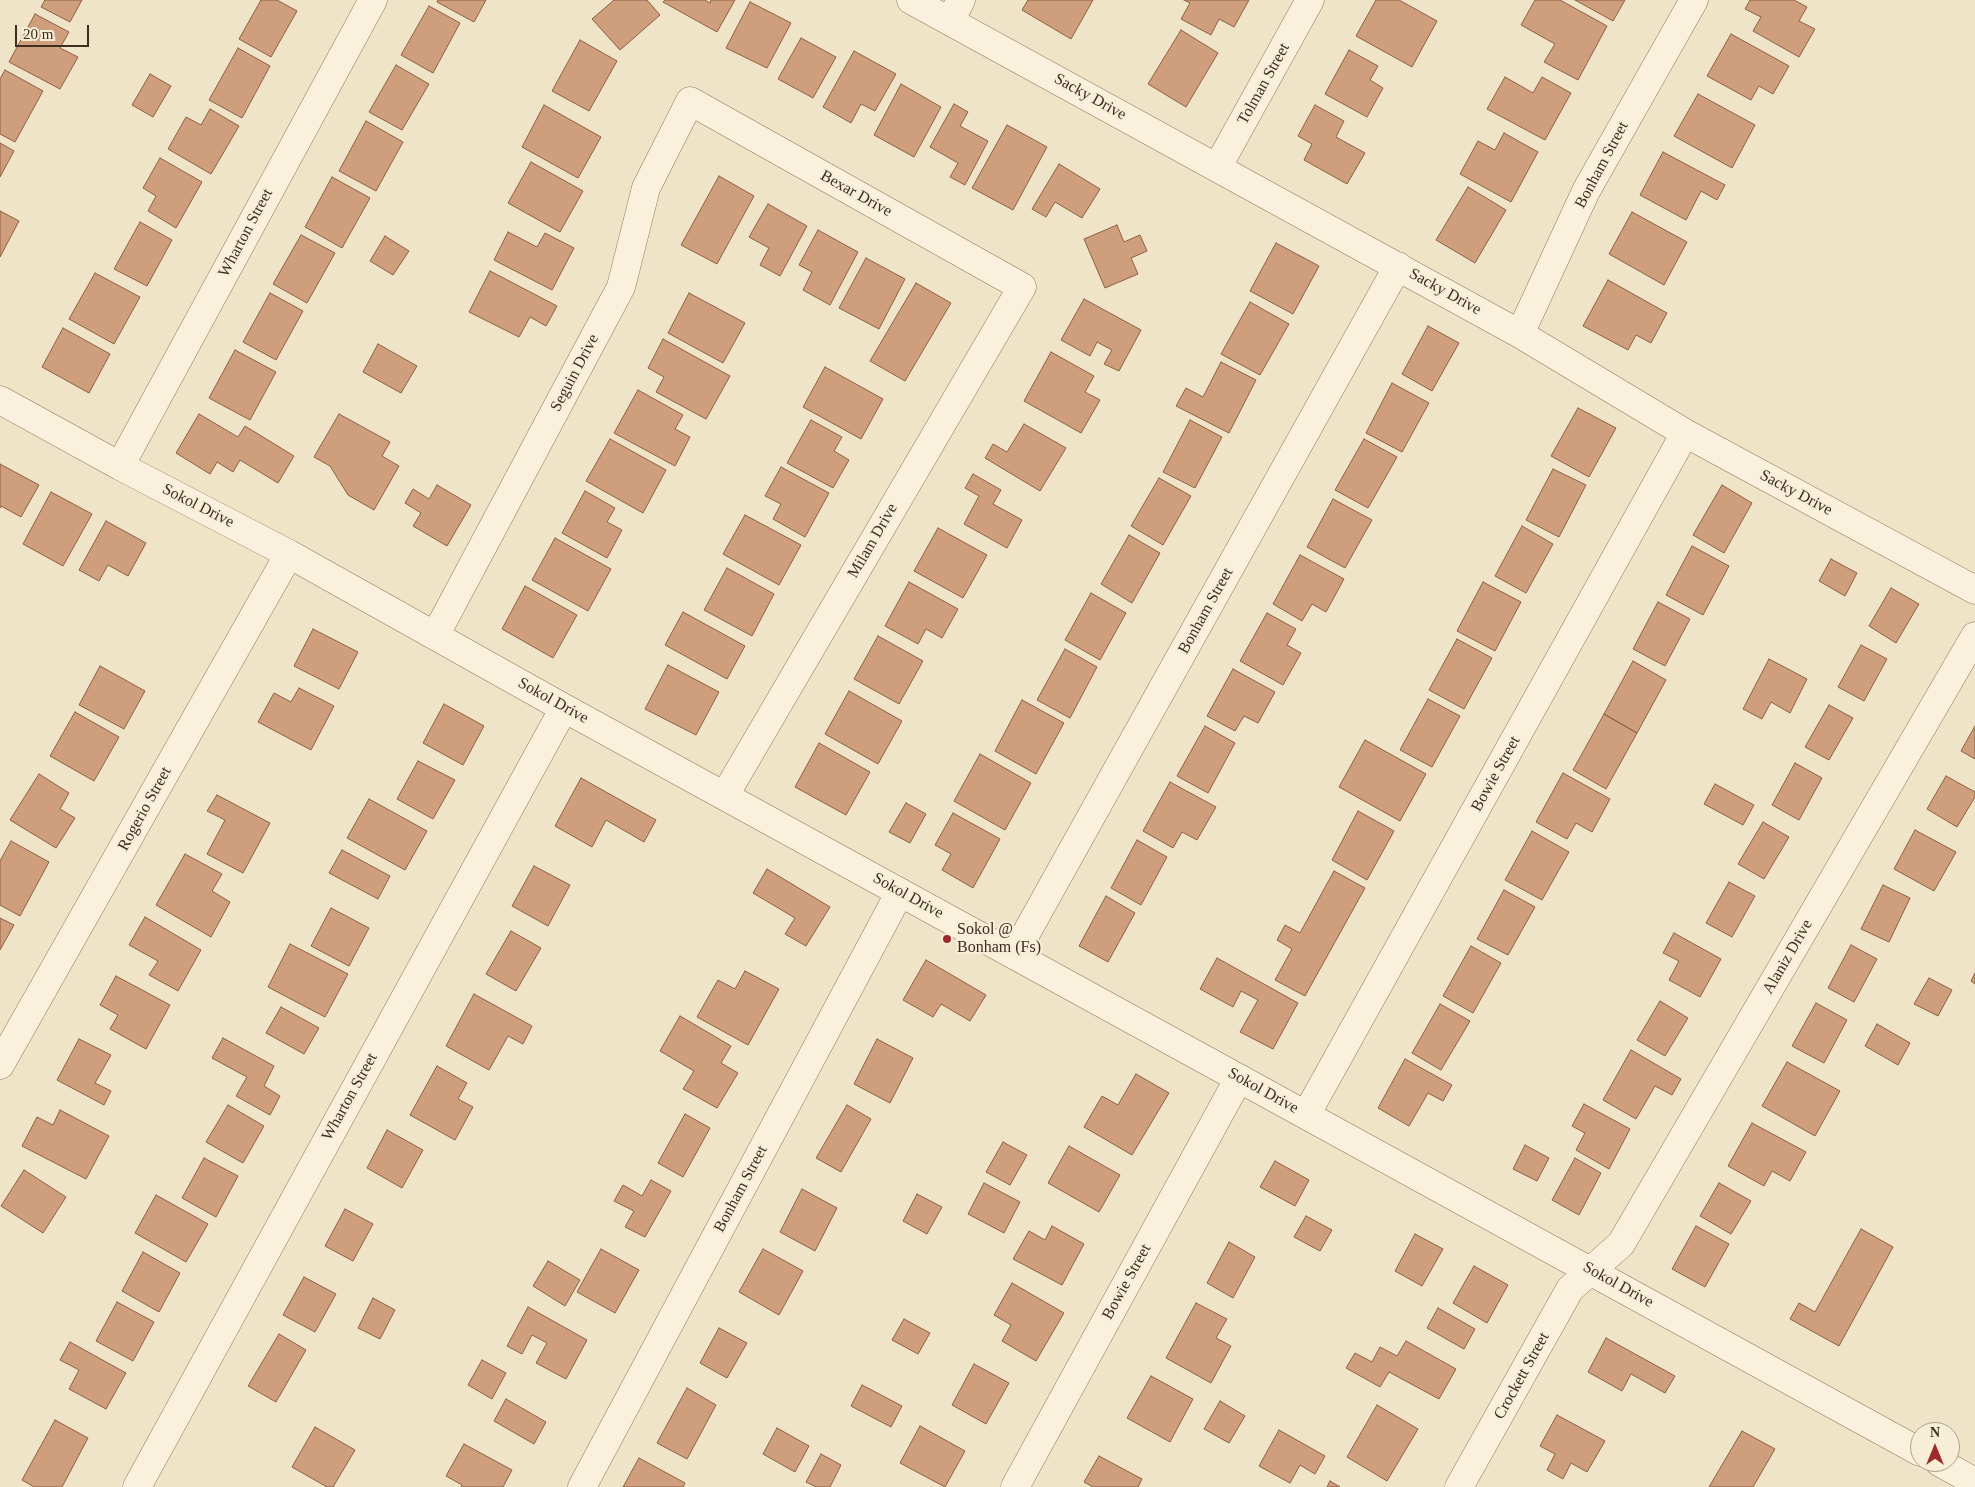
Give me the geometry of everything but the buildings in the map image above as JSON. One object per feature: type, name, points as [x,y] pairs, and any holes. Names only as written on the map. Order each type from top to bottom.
[{"type":"street","name":"Wharton Street","points":[[120,466],[373,0]]},
{"type":"street","name":"Sacky Drive","points":[[912,0],[956,10],[1217,168],[1520,334],[1685,433],[1975,590]]},
{"type":"street","name":"Tolman Street","points":[[1217,168],[1310,0]]},
{"type":"street","name":"Bonham Street","points":[[1520,334],[1586,192],[1694,0]]},
{"type":"street","name":"Bexar Drive","points":[[690,101],[1022,287]]},
{"type":"street","name":"Seguin Drive","points":[[435,636],[621,287],[646,188],[690,101]]},
{"type":"street","name":"Bonham Street","points":[[1014,955],[1398,266]]},
{"type":"street","name":"Milam Drive","points":[[725,795],[1022,287]]},
{"type":"street","name":"Sokol Drive","points":[[0,400],[120,466],[289,554],[564,708],[1910,1446]]},
{"type":"street","name":"Bowie Street","points":[[1306,1115],[1685,433]]},
{"type":"street","name":"Rogerio Street","points":[[0,1065],[289,554]]},
{"type":"street","name":"Alaniz Drive","points":[[1591,1270],[1621,1244],[1975,636]]},
{"type":"street","name":"Wharton Street","points":[[137,1487],[564,708]]},
{"type":"street","name":"Bonham Street","points":[[582,1487],[900,892]]},
{"type":"street","name":"Bowie Street","points":[[1015,1487],[1239,1078]]},
{"type":"street","name":"Crockett Street","points":[[1459,1487],[1570,1289],[1591,1270]]},
{"type":"street","points":[[1957,1472],[1975,1482]]},
{"type":"place","name":"Sokol @ Bonham (Fs)","points":[[947,939]]}]
